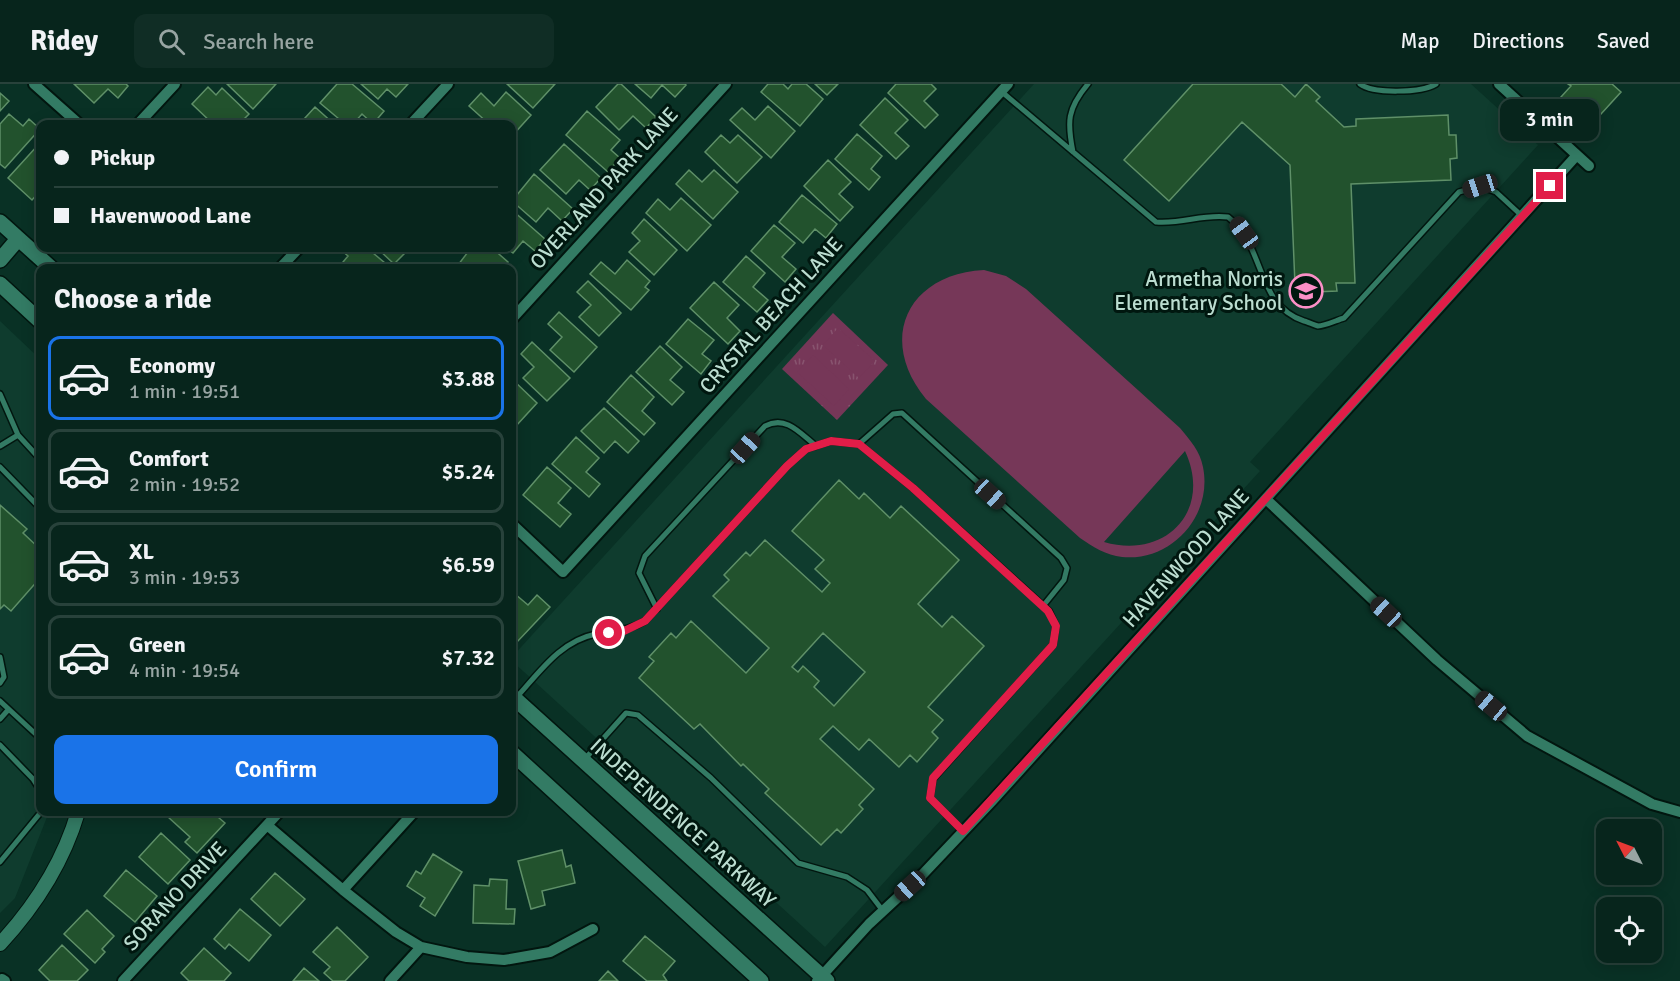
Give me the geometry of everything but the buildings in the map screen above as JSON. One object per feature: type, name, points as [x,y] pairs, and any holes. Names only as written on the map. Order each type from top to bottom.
[{"type":"main road","points":[[0,222],[46,264]]},
{"type":"main road","points":[[0,260],[18,239]]},
{"type":"main road","points":[[0,284],[36,317]]},
{"type":"main road","name":"INDEPENDENCE PARKWAY","points":[[516,703],[821,979]]},
{"type":"main road","points":[[516,757],[761,981]]},
{"type":"street","points":[[34,84],[74,120]]},
{"type":"street","points":[[142,120],[175,84]]},
{"type":"street","points":[[415,120],[448,84]]},
{"type":"street","name":"OVERLAND PARK LANE","points":[[516,315],[726,84]]},
{"type":"street","points":[[1507,87],[1589,166]]},
{"type":"street","name":"CRYSTAL BEACH LANE","points":[[516,528],[563,572],[1005,88]]},
{"type":"street","name":"HAVENWOOD LANE","points":[[821,979],[883,911],[923,874],[963,831],[1578,155]]},
{"type":"street","points":[[284,264],[295,252]]},
{"type":"street","points":[[1266,499],[1437,660],[1527,736],[1652,804],[1680,812]]},
{"type":"street","points":[[0,944],[26,915],[49,882],[67,846],[77,816]]},
{"type":"street","name":"SORANO DRIVE","points":[[123,981],[275,816]]},
{"type":"street","points":[[343,890],[410,816]]},
{"type":"street","points":[[267,825],[396,932],[421,947],[467,957],[504,960],[550,952],[593,929]]},
{"type":"street","points":[[390,981],[421,947]]},
{"type":"lane","points":[[1073,152],[1067,126],[1071,109],[1088,84]]},
{"type":"lane","points":[[1360,84],[1367,90],[1376,91],[1422,89],[1436,84]]},
{"type":"lane","points":[[1005,88],[1073,152],[1156,222],[1179,223],[1207,214],[1228,217],[1251,243],[1264,284],[1275,303],[1290,317],[1318,326],[1344,318],[1459,192],[1480,186],[1496,192],[1522,216]]},
{"type":"lane","points":[[0,394],[18,435],[36,455]]},
{"type":"lane","points":[[859,444],[893,414],[902,413],[1060,558],[1067,568],[1064,580],[1043,606]]},
{"type":"lane","points":[[657,609],[639,573],[645,556],[765,426],[778,420],[786,423],[816,446]]},
{"type":"lane","points":[[0,446],[18,435]]},
{"type":"lane","points":[[516,697],[557,653],[575,641],[596,634],[633,628],[645,621],[787,466],[806,449],[831,441],[859,444],[913,488],[1043,606],[1056,626],[1053,645],[933,778],[930,798],[963,831]]},
{"type":"lane","points":[[0,467],[36,504]]},
{"type":"lane","points":[[0,657],[4,677],[0,683]]},
{"type":"lane","points":[[0,701],[36,734]]},
{"type":"lane","points":[[0,719],[8,710]]},
{"type":"lane","points":[[583,761],[626,713],[638,715],[711,778],[798,863],[847,877],[867,890],[883,911]]},
{"type":"lane","points":[[0,745],[36,783]]},
{"type":"lane","points":[[0,862],[38,816]]},
{"type":"shaded area","points":[[1034,84],[1471,84],[1538,145],[1250,462],[1260,471],[825,947],[516,665],[516,653]]},
{"type":"shaded area","points":[[0,321],[36,355],[36,816],[47,816],[15,898],[0,913]]},
{"type":"green space","points":[[984,270],[1006,276],[1026,289],[1180,428],[1202,461],[1204,485],[1195,518],[1172,544],[1140,557],[1116,556],[1095,547],[1080,538],[926,399],[911,377],[904,355],[903,333],[908,314],[919,297],[936,284],[957,274]],"holes":[[[1185,451],[1192,473],[1193,493],[1188,511],[1178,526],[1164,537],[1146,544],[1126,546],[1104,542]]]},
{"type":"green space","points":[[833,313],[888,365],[837,420],[782,369]]},
{"type":"green space","points":[[838,328],[875,361],[859,378],[823,345]]},
{"type":"green space","points":[[813,355],[849,389],[834,406],[797,372]]},
{"type":"place","name":"Armetha Norris Elementary School","points":[[1306,291]]},
{"type":"route","points":[[609,633],[622,632],[645,621],[787,466],[806,449],[831,441],[859,444],[913,488],[1048,611],[1056,626],[1053,645],[933,778],[930,798],[963,831],[1550,186]]}]
